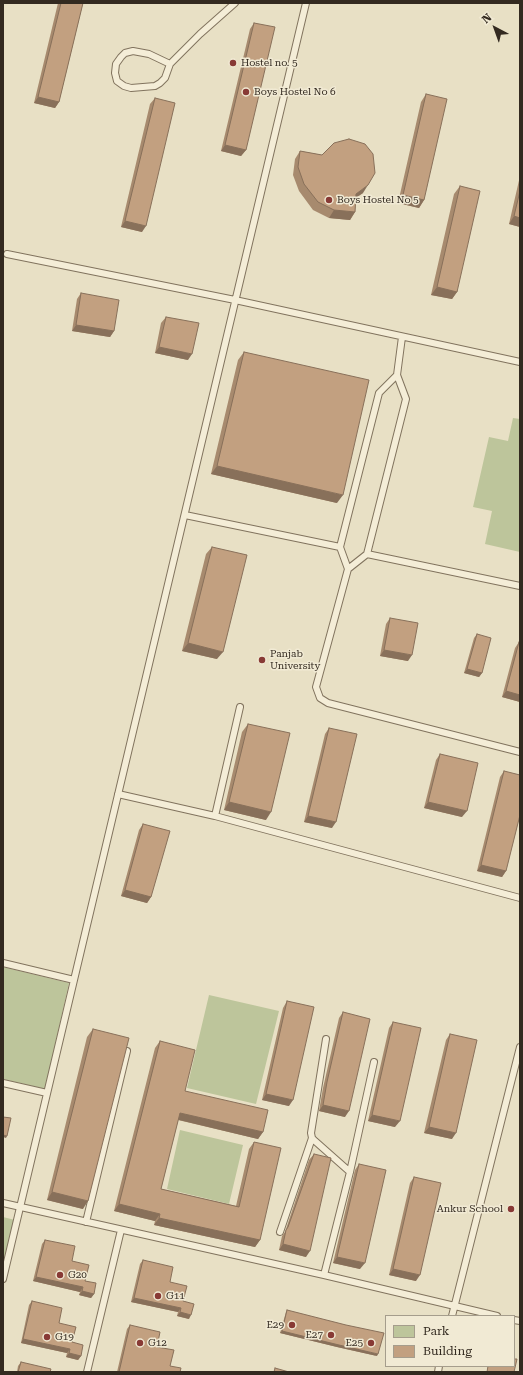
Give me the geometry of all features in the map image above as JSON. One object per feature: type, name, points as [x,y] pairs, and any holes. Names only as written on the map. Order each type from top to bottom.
[{"type":"lane","points":[[170,64],[149,54],[133,51],[125,52],[116,64],[114,73],[117,81],[124,86],[131,88],[155,86],[165,78],[170,64],[200,34],[235,3]]},
{"type":"lane","points":[[3,1279],[306,3]]},
{"type":"lane","points":[[7,254],[235,300],[520,362]]},
{"type":"lane","points":[[348,569],[367,554],[406,399],[396,375],[402,336]]},
{"type":"lane","points":[[396,375],[379,393],[340,547],[348,569],[316,687],[320,698],[328,703],[520,752]]},
{"type":"lane","points":[[184,515],[340,547]]},
{"type":"lane","points":[[367,554],[520,586]]},
{"type":"lane","points":[[214,816],[240,706]]},
{"type":"lane","points":[[118,794],[214,816],[520,898]]},
{"type":"lane","points":[[3,963],[74,980]]},
{"type":"lane","points":[[280,1232],[312,1138],[311,1130],[326,1039]]},
{"type":"lane","points":[[452,1315],[520,1047]]},
{"type":"lane","points":[[86,1222],[127,1051]]},
{"type":"lane","points":[[324,1275],[350,1172],[374,1062]]},
{"type":"lane","points":[[3,1083],[47,1094]]},
{"type":"lane","points":[[312,1138],[350,1172]]},
{"type":"lane","points":[[3,1203],[324,1275],[493,1315]]},
{"type":"lane","points":[[87,1372],[121,1230]]},
{"type":"green space","points":[[513,418],[520,419],[520,552],[485,544],[492,511],[473,507],[489,437],[508,441]]},
{"type":"green space","points":[[3,967],[69,983],[45,1089],[3,1079]]},
{"type":"green space","points":[[209,995],[279,1011],[256,1104],[187,1088]]},
{"type":"green space","points":[[180,1130],[243,1145],[229,1204],[167,1189]]},
{"type":"green space","points":[[3,1217],[15,1220],[3,1266]]},
{"type":"building","points":[[61,3],[83,3],[59,102],[38,97]]},
{"type":"building","name":"Boys Hostel No 6","points":[[254,23],[275,27],[246,150],[225,145]]},
{"type":"building","points":[[426,94],[447,99],[424,200],[403,195]]},
{"type":"building","points":[[155,98],[175,103],[146,226],[125,221]]},
{"type":"building","points":[[349,139],[365,144],[373,154],[375,173],[368,185],[356,194],[355,212],[334,210],[318,202],[304,184],[298,167],[300,151],[322,155],[334,143]]},
{"type":"building","points":[[460,186],[480,191],[457,292],[437,287]]},
{"type":"building","points":[[520,191],[520,218],[514,216]]},
{"type":"building","points":[[81,293],[119,300],[114,331],[76,325]]},
{"type":"building","points":[[166,317],[199,323],[192,354],[159,347]]},
{"type":"building","points":[[244,352],[369,380],[343,495],[217,466]]},
{"type":"building","points":[[212,547],[247,555],[223,652],[188,643]]},
{"type":"building","points":[[390,618],[418,623],[412,655],[384,650]]},
{"type":"building","points":[[477,634],[491,638],[482,673],[467,669]]},
{"type":"building","points":[[520,642],[520,695],[506,691]]},
{"type":"building","points":[[248,724],[290,733],[271,812],[229,802]]},
{"type":"building","points":[[329,728],[357,734],[336,822],[308,816]]},
{"type":"building","points":[[440,754],[478,763],[467,811],[428,802]]},
{"type":"building","points":[[504,771],[520,775],[520,815],[506,871],[481,865]]},
{"type":"building","points":[[143,824],[170,831],[151,897],[125,890]]},
{"type":"building","points":[[287,1001],[314,1007],[293,1100],[266,1094]]},
{"type":"building","points":[[343,1012],[370,1019],[349,1111],[323,1105]]},
{"type":"building","points":[[393,1022],[421,1028],[400,1121],[372,1115]]},
{"type":"building","points":[[93,1029],[129,1038],[88,1201],[52,1192]]},
{"type":"building","points":[[450,1034],[477,1040],[456,1133],[429,1127]]},
{"type":"building","points":[[160,1041],[195,1050],[185,1091],[268,1110],[263,1132],[180,1113],[161,1189],[239,1207],[254,1142],[281,1148],[260,1240],[159,1218],[160,1214],[119,1204]]},
{"type":"building","points":[[3,1117],[11,1118],[7,1136],[3,1135]]},
{"type":"building","points":[[314,1154],[331,1158],[310,1251],[283,1244],[286,1230]]},
{"type":"building","points":[[359,1164],[386,1170],[365,1263],[337,1257]]},
{"type":"building","points":[[414,1177],[441,1183],[420,1275],[393,1269]]},
{"type":"building","name":"G20","points":[[45,1240],[75,1246],[72,1261],[89,1265],[85,1281],[96,1283],[94,1294],[82,1291],[83,1287],[36,1277]]},
{"type":"building","name":"G11","points":[[143,1260],[173,1267],[170,1282],[187,1286],[183,1301],[194,1304],[191,1315],[180,1312],[181,1308],[134,1298]]},
{"type":"building","name":"G19","points":[[32,1301],[62,1308],[59,1323],[76,1327],[72,1342],[83,1345],[81,1356],[69,1353],[70,1349],[23,1339]]},
{"type":"building","points":[[287,1310],[384,1333],[378,1354],[282,1331]]},
{"type":"building","name":"G12","points":[[130,1325],[160,1332],[157,1347],[174,1350],[170,1366],[181,1368],[180,1372],[119,1372]]},
{"type":"building","points":[[515,1359],[517,1359],[514,1372],[487,1372],[488,1367],[515,1367]]},
{"type":"building","points":[[21,1362],[51,1369],[50,1372],[18,1372]]},
{"type":"building","points":[[275,1368],[289,1372],[274,1372]]},
{"type":"place","name":"Hostel no. 5","points":[[233,63]]},
{"type":"place","name":"Boys Hostel No 6","points":[[246,92]]},
{"type":"place","name":"Boys Hostel No 5","points":[[329,200]]},
{"type":"place","name":"Panjab University","points":[[262,660]]},
{"type":"place","name":"Ankur School","points":[[511,1209]]},
{"type":"place","name":"G20","points":[[60,1275]]},
{"type":"place","name":"G11","points":[[158,1296]]},
{"type":"place","name":"E29","points":[[292,1325]]},
{"type":"place","name":"E27","points":[[331,1335]]},
{"type":"place","name":"G19","points":[[47,1337]]},
{"type":"place","name":"G12","points":[[140,1343]]},
{"type":"place","name":"E25","points":[[371,1343]]}]
